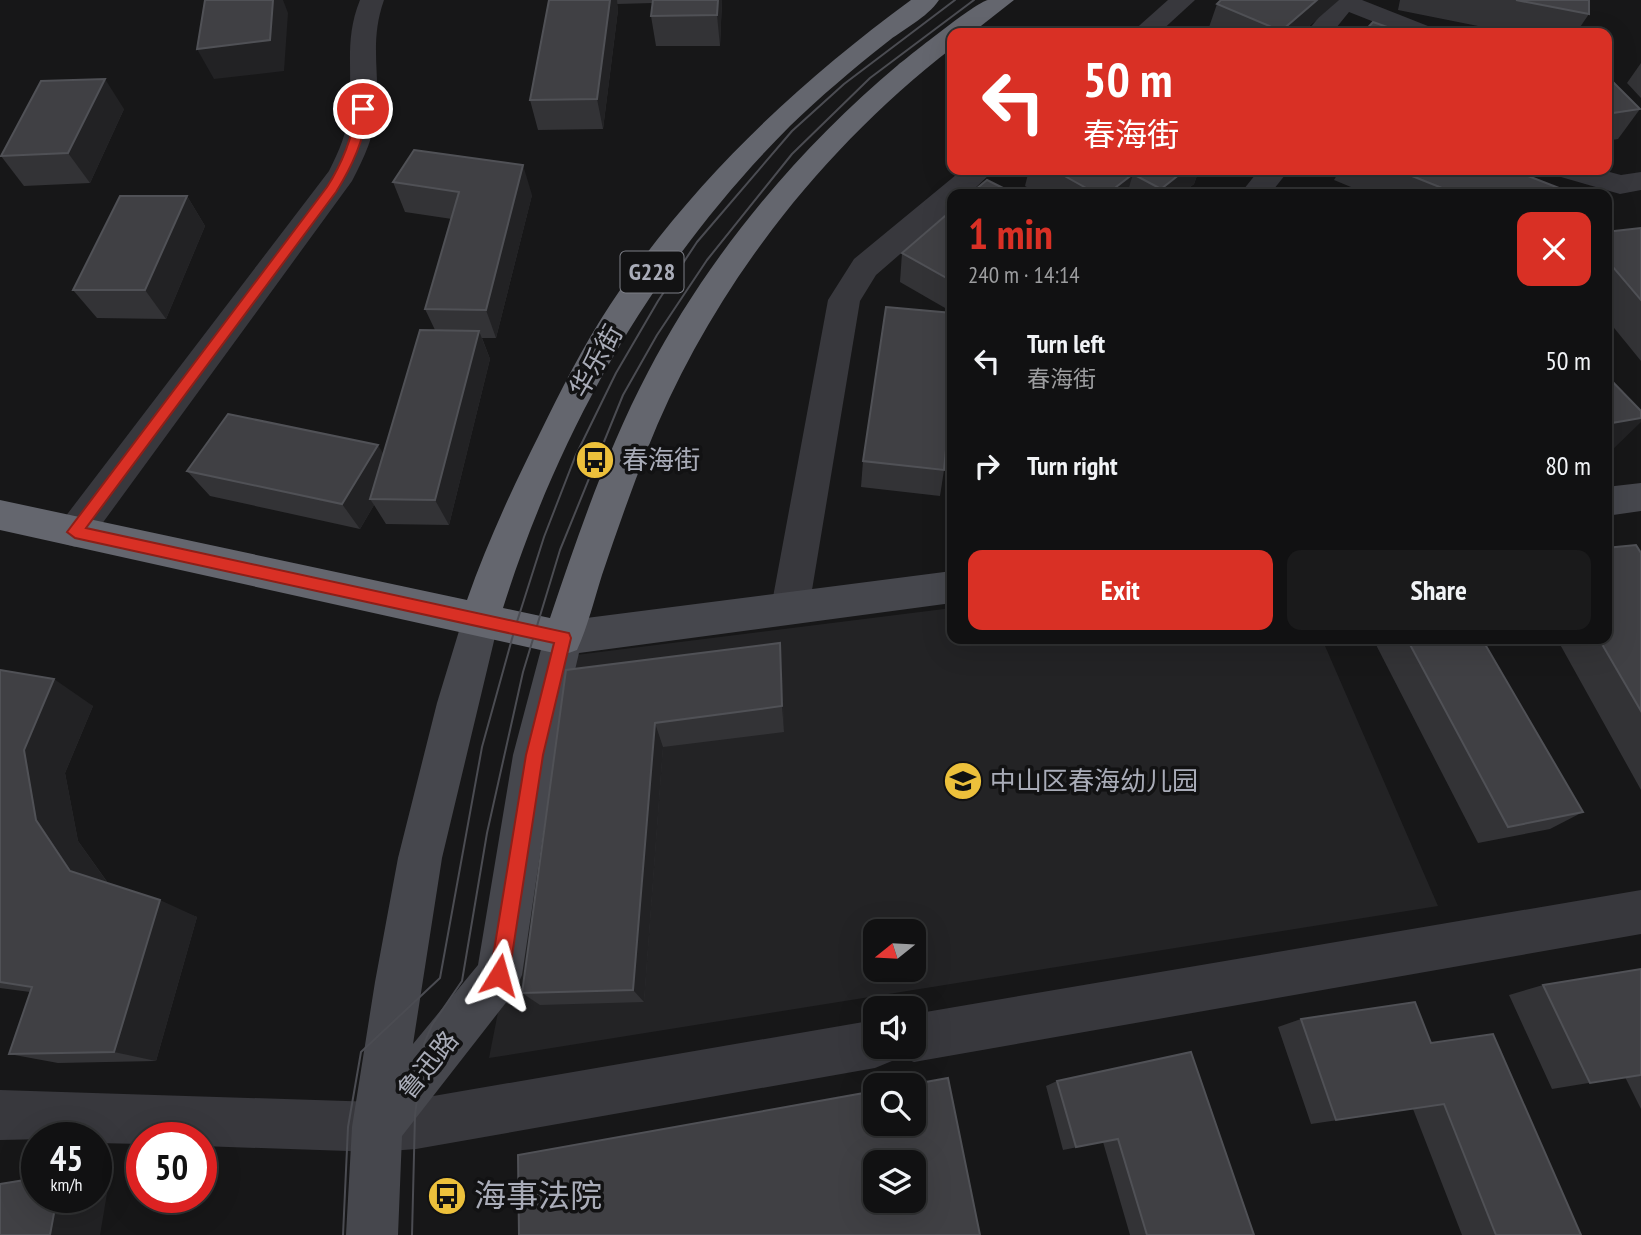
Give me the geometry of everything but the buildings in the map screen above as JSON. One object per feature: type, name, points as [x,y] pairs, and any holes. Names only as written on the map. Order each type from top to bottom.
[{"type":"highway","name":"华乐街","points":[[480,620],[511,529],[589,367],[670,246],[775,123],[826,76],[928,0]]},
{"type":"highway","name":"G228","points":[[964,28],[1002,0]]},
{"type":"highway","name":"G228","points":[[563,638],[592,545],[623,465],[659,383],[698,314],[774,208],[828,143],[874,97],[947,40]]},
{"type":"highway","points":[[0,515],[563,638]]},
{"type":"main road","points":[[1612,501],[1641,497]]},
{"type":"main road","points":[[563,638],[947,588]]},
{"type":"main road","name":"鲁迅路","points":[[372,1235],[377,1127],[398,982],[421,858],[457,703],[480,620]]},
{"type":"main road","name":"鲁迅路","points":[[377,1127],[499,975],[534,755],[563,638]]},
{"type":"street","points":[[75,532],[332,190],[348,163],[358,138],[363,109],[360,38],[372,0]]},
{"type":"street","points":[[1150,28],[1183,0]]},
{"type":"street","points":[[1323,28],[1345,1],[1412,28]]},
{"type":"street","points":[[957,189],[974,175]]},
{"type":"street","points":[[1258,189],[1271,175]]},
{"type":"street","points":[[1594,175],[1630,183],[1641,211]]},
{"type":"street","points":[[790,608],[844,300],[864,267],[947,198]]},
{"type":"street","points":[[926,1036],[1641,912]]},
{"type":"street","points":[[0,1115],[377,1127],[416,1124],[863,1046]]},
{"type":"shaded area","name":"中山区春海幼儿园","points":[[947,609],[947,644],[1324,644],[1438,906],[863,996],[489,1058],[568,656]]},
{"type":"tram line","points":[[343,1235],[348,1127],[361,1052],[440,978],[482,747],[515,628],[544,537],[575,457],[616,373],[658,301],[697,242],[792,131],[844,84],[955,0]]},
{"type":"tram line","points":[[412,1235],[415,1115],[424,1044],[432,1025],[462,981],[487,833],[523,672],[560,550],[623,395],[657,335],[707,260],[792,154],[870,78],[974,0]]},
{"type":"place","name":"春海街","points":[[595,460]]},
{"type":"place","name":"中山区春海幼儿园","points":[[963,781]]},
{"type":"place","name":"海事法院","points":[[447,1196]]},
{"type":"route","points":[[363,109],[358,138],[348,163],[332,190],[75,532],[563,638],[534,755],[499,975]]}]
